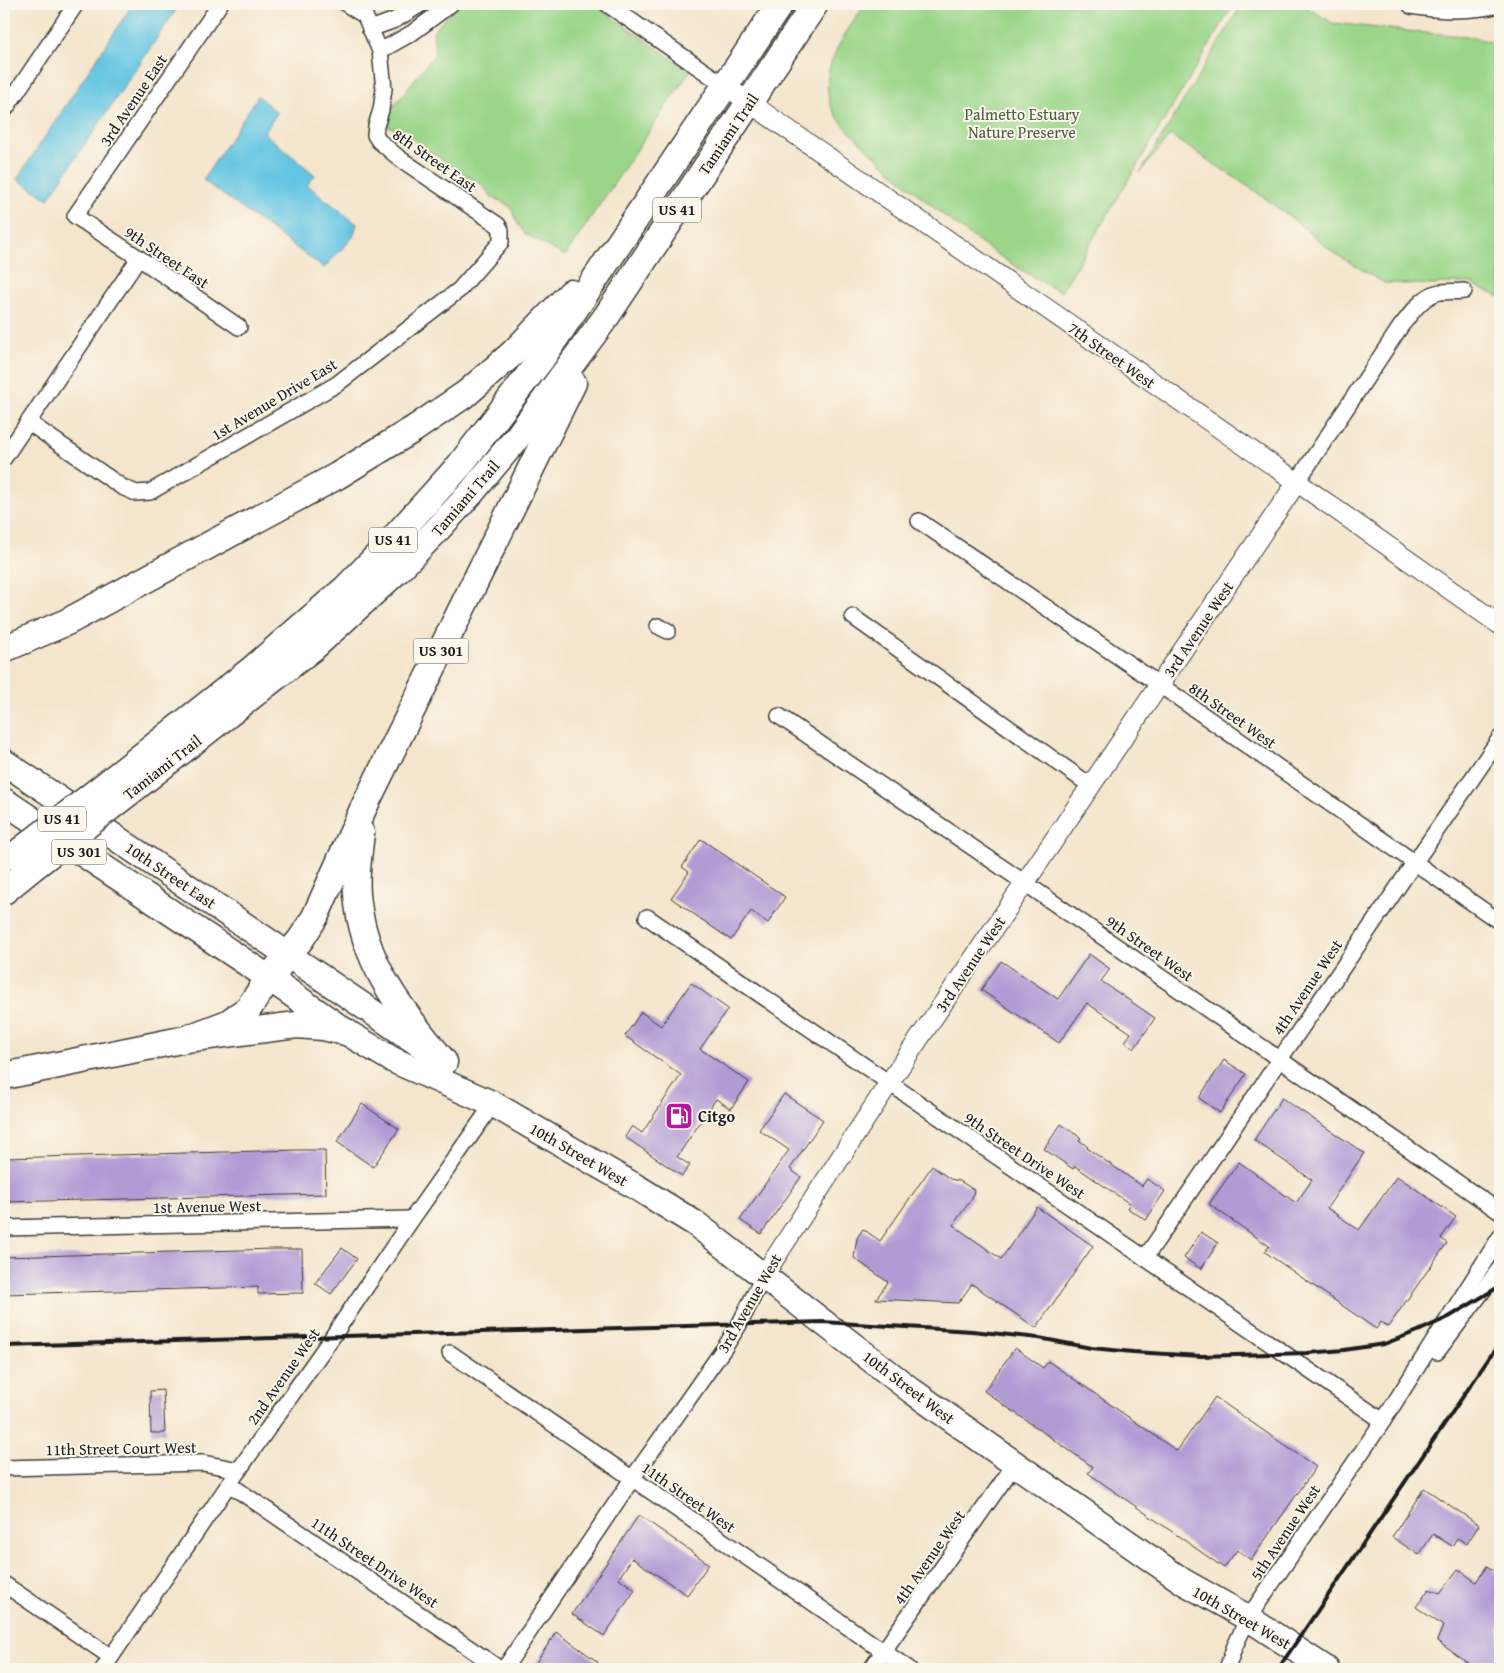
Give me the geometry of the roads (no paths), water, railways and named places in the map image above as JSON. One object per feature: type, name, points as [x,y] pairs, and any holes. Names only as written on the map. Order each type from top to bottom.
[{"type":"highway","name":"Tamiami Trail","points":[[118,788],[345,589],[460,465],[542,358],[780,4]]},
{"type":"highway","name":"Tamiami Trail","points":[[4,891],[17,863],[315,646],[355,611],[471,493],[519,435],[606,317],[815,4]]},
{"type":"highway","points":[[4,661],[67,622],[337,476],[414,429],[467,393],[513,353],[618,244]]},
{"type":"highway","name":"US 301","points":[[269,978],[316,917],[363,809],[606,317]]},
{"type":"highway","points":[[4,649],[67,622]]},
{"type":"highway","points":[[363,809],[357,872],[357,894],[366,939],[376,967],[391,994],[444,1062]]},
{"type":"highway","points":[[186,1039],[228,1023],[248,1009],[269,978]]},
{"type":"highway","points":[[4,1076],[186,1039],[297,1026],[322,1027],[346,1032]]},
{"type":"main road","name":"10th Street East","points":[[4,762],[288,955]]},
{"type":"main road","name":"10th Street East","points":[[4,801],[269,978]]},
{"type":"main road","name":"10th Street West","points":[[288,955],[444,1062],[493,1104]]},
{"type":"main road","name":"10th Street West","points":[[269,978],[346,1032],[393,1060],[493,1104],[696,1224],[912,1391],[1015,1464],[1184,1582],[1248,1618],[1326,1669]]},
{"type":"street","points":[[4,111],[76,4]]},
{"type":"street","name":"3rd Avenue East","points":[[75,216],[220,4]]},
{"type":"street","name":"8th Street East","points":[[346,4],[364,16],[380,51],[384,89],[375,135],[379,141],[399,158],[498,225]]},
{"type":"street","points":[[380,51],[420,28],[451,4]]},
{"type":"street","points":[[607,4],[724,86]]},
{"type":"street","points":[[1411,6],[1435,10],[1480,10],[1500,5]]},
{"type":"street","points":[[370,29],[395,20],[415,7],[420,28]]},
{"type":"street","name":"7th Street West","points":[[724,86],[1297,482],[1500,625]]},
{"type":"street","name":"9th Street East","points":[[75,216],[239,327]]},
{"type":"street","name":"1st Avenue Drive East","points":[[28,422],[122,487],[136,493],[150,492],[338,384],[459,290],[501,242],[501,230],[498,225]]},
{"type":"street","points":[[4,458],[139,258]]},
{"type":"street","name":"3rd Avenue West","points":[[502,1669],[725,1347],[739,1325],[764,1275],[889,1083],[1160,685],[1401,326],[1426,298],[1439,292],[1464,291]]},
{"type":"street","name":"8th Street West","points":[[919,521],[1160,685],[1500,922]]},
{"type":"street","points":[[853,617],[1090,786]]},
{"type":"street","name":"9th Street West","points":[[779,716],[1280,1058],[1500,1212]]},
{"type":"street","name":"4th Avenue West","points":[[1145,1258],[1500,738]]},
{"type":"street","name":"9th Street Drive West","points":[[647,917],[1383,1420]]},
{"type":"street","name":"2nd Avenue West","points":[[107,1663],[493,1104]]},
{"type":"street","name":"1st Avenue West","points":[[4,1228],[412,1219]]},
{"type":"street","name":"5th Avenue West","points":[[1227,1669],[1234,1648],[1248,1618],[1383,1420],[1500,1237]]},
{"type":"street","name":"5th Avenue West","points":[[1383,1420],[1500,1268]]},
{"type":"street","name":"11th Street West","points":[[450,1353],[909,1669]]},
{"type":"street","name":"11th Street Court West","points":[[4,1468],[203,1463],[239,1470]]},
{"type":"street","name":"4th Avenue West","points":[[871,1669],[1015,1464]]},
{"type":"street","name":"11th Street Drive West","points":[[229,1484],[502,1669]]},
{"type":"street","points":[[4,1584],[107,1663]]},
{"type":"water","points":[[133,4],[180,4],[48,199],[17,179]]},
{"type":"water","points":[[258,96],[277,113],[264,133],[315,175],[307,185],[357,224],[353,237],[324,268],[203,180]]},
{"type":"railway","points":[[4,1346],[823,1322],[972,1331],[1039,1338],[1091,1348],[1133,1352],[1201,1356],[1307,1353],[1384,1344],[1449,1317],[1500,1286]]},
{"type":"railway","points":[[1278,1669],[1500,1342]]},
{"type":"place","name":"Citgo","points":[[679,1116]]},
{"type":"park label","name":"Palmetto Estuary Nature Preserve","points":[[1022,123]]}]
